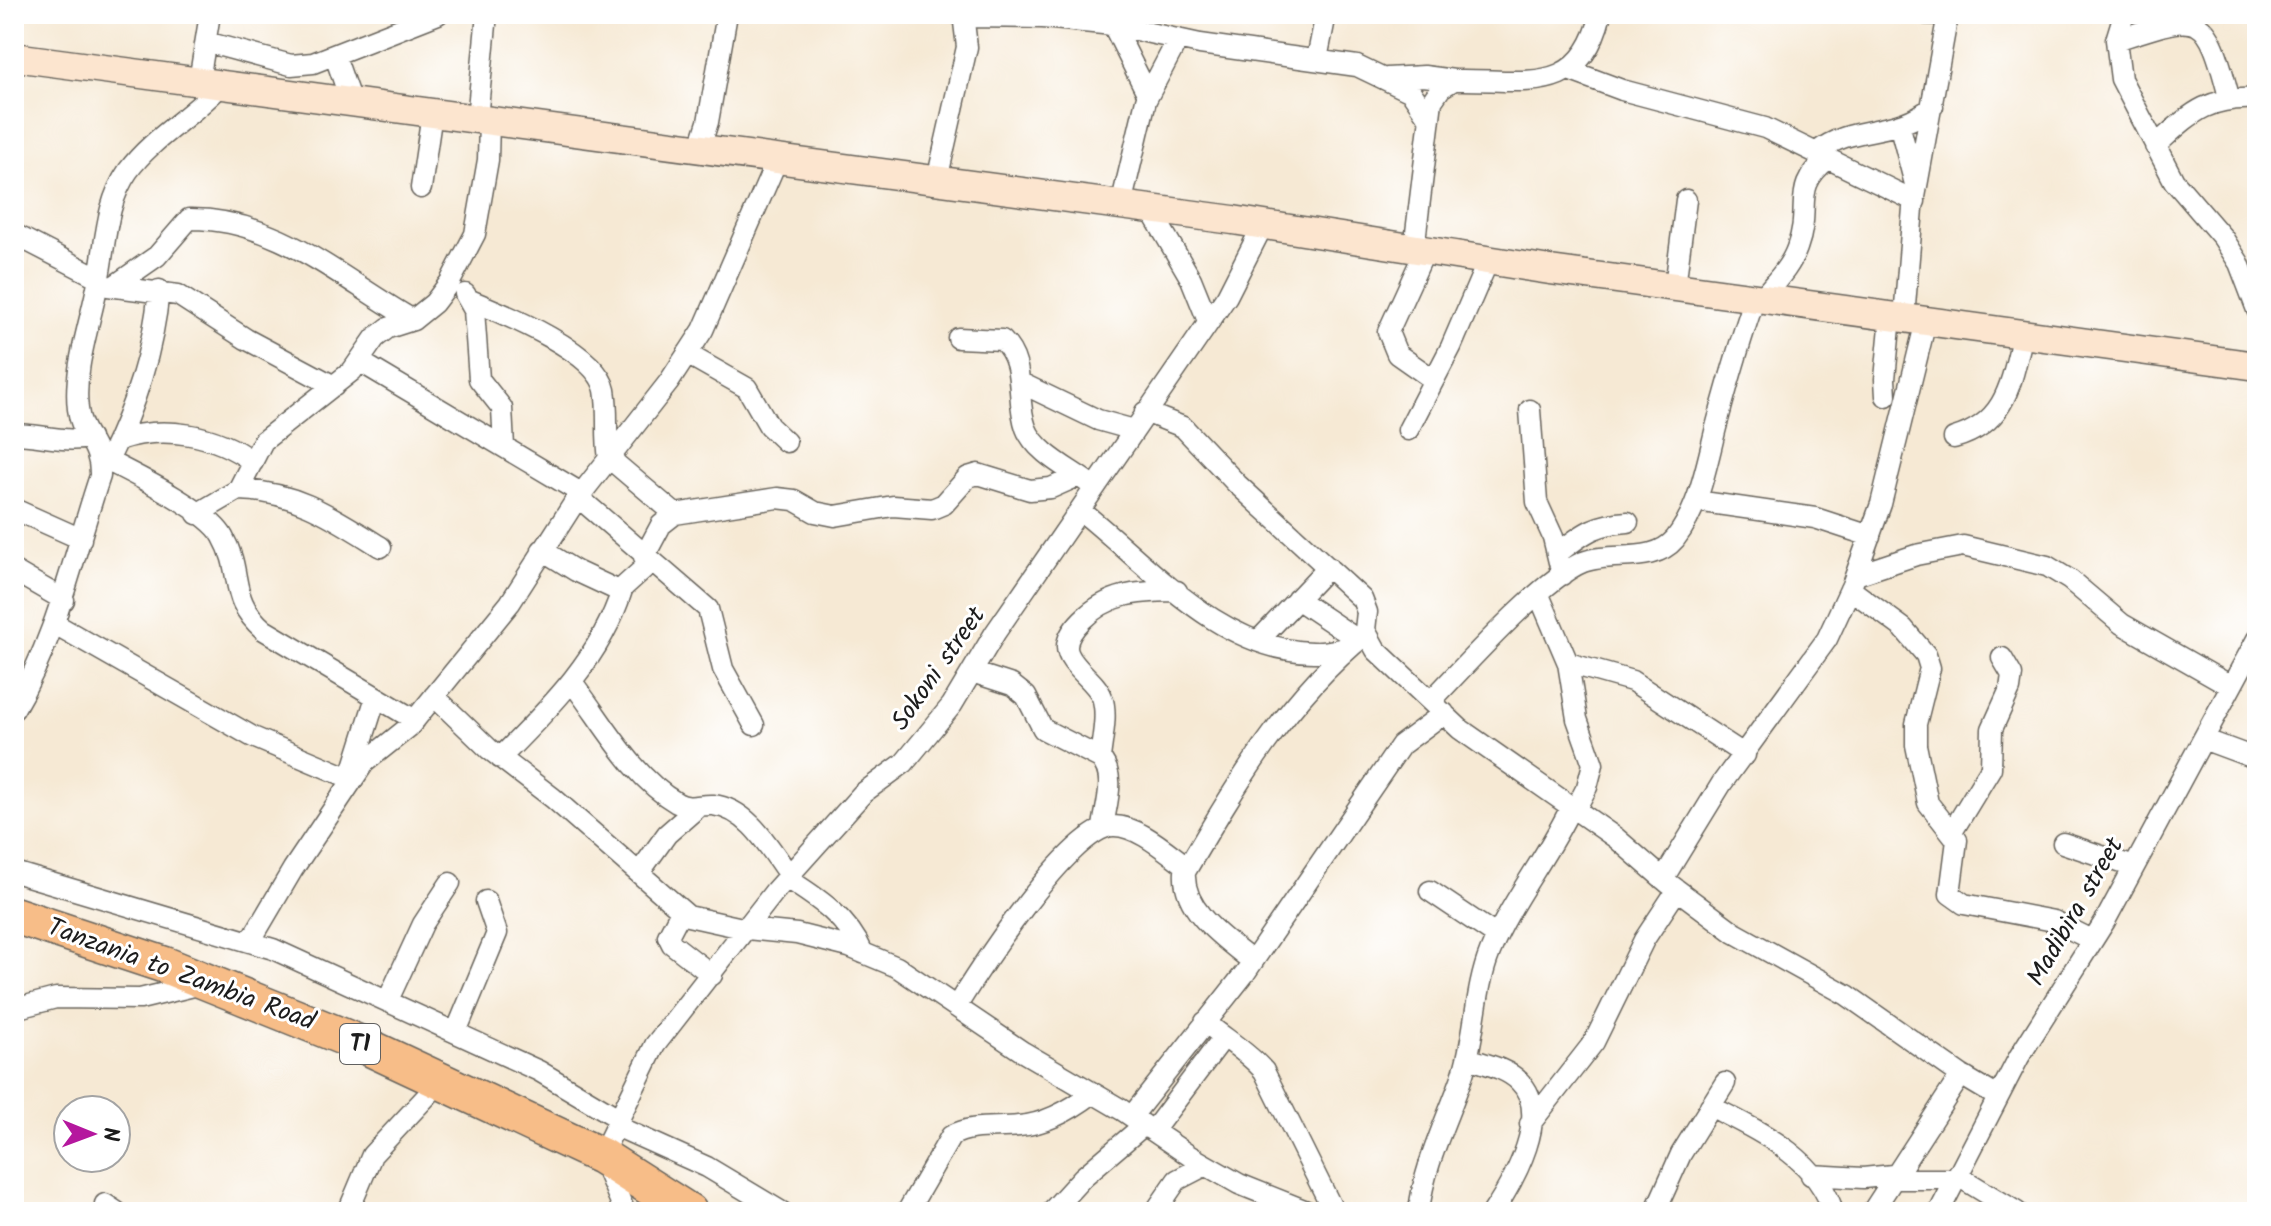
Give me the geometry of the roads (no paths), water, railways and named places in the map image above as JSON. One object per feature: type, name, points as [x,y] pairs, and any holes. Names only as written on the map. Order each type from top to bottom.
[{"type":"highway","name":"Tanzania to Zambia Road","points":[[14,915],[110,944],[209,982],[366,1046],[440,1082],[612,1134],[689,1212]]},
{"type":"street","points":[[210,14],[206,42],[210,83],[203,105],[143,151],[126,174],[105,230],[104,283],[77,407],[82,428],[104,459],[160,489],[222,534],[230,553],[239,601],[249,617],[264,630],[415,720]]},
{"type":"street","points":[[206,42],[291,65],[335,56],[438,14]]},
{"type":"street","points":[[238,490],[263,441],[334,386],[359,361],[375,338],[388,328],[413,320],[434,303],[450,282],[475,234],[488,160],[483,120],[487,14]]},
{"type":"street","points":[[699,150],[708,122],[727,14]]},
{"type":"street","points":[[1317,59],[1326,14]]},
{"type":"street","points":[[1386,78],[1424,76],[1454,80],[1549,81],[1571,71],[1581,59],[1601,14]]},
{"type":"street","points":[[1530,1124],[1579,1066],[1594,1042],[1722,783],[1827,639],[1870,536],[1896,449],[1916,195],[1948,15],[1926,14]]},
{"type":"street","points":[[2124,14],[2116,40],[2121,79],[2174,181],[2223,238],[2251,288],[2257,310]]},
{"type":"street","points":[[937,180],[967,47],[964,15],[1062,17],[1178,39],[1357,66],[1411,92],[1429,118]]},
{"type":"street","points":[[2116,40],[2175,21],[2193,21],[2205,27],[2213,41],[2229,97]]},
{"type":"street","points":[[1113,25],[1148,95]]},
{"type":"street","points":[[1121,205],[1130,157],[1148,95],[1178,39]]},
{"type":"street","points":[[335,56],[351,102]]},
{"type":"street","points":[[14,57],[1121,205],[1488,261],[2257,366]]},
{"type":"street","points":[[1571,71],[1622,90],[1765,128],[1916,195]]},
{"type":"street","points":[[1434,380],[1397,354],[1388,332],[1420,250],[1432,101],[1441,88],[1454,80]]},
{"type":"street","points":[[2155,146],[2204,105],[2229,97],[2257,99]]},
{"type":"street","points":[[1143,1124],[1205,1022],[1252,961],[1401,745],[1539,595],[1562,575],[1582,562],[1661,551],[1684,526],[1696,501],[1758,298],[1797,251],[1806,207],[1804,186],[1812,171],[1840,137],[1900,127],[1933,106]]},
{"type":"street","points":[[421,188],[432,113]]},
{"type":"street","points":[[1900,127],[1916,195]]},
{"type":"street","points":[[250,942],[350,781],[364,763],[415,720],[510,603],[580,495],[687,354],[736,261],[777,160]]},
{"type":"street","points":[[1675,287],[1686,200]]},
{"type":"street","points":[[1150,209],[1191,279],[1208,321]]},
{"type":"street","points":[[104,283],[163,250],[189,219],[229,222],[258,229],[299,248],[413,320]]},
{"type":"street","name":"Sokoni street","points":[[612,1134],[655,1045],[788,876],[863,793],[904,763],[952,705],[1145,412],[1227,296],[1263,225]]},
{"type":"street","points":[[14,234],[104,283],[178,295],[246,339],[334,386]]},
{"type":"street","points":[[14,709],[22,679],[55,624],[64,600],[104,459],[118,440],[135,406],[156,325],[163,250]]},
{"type":"street","points":[[1408,430],[1488,261]]},
{"type":"street","points":[[450,282],[470,300],[552,338],[601,379],[605,391],[609,458],[675,514]]},
{"type":"street","points":[[470,300],[476,324],[479,379],[502,408],[504,447]]},
{"type":"street","points":[[1886,396],[1907,319]]},
{"type":"street","points":[[1954,438],[1976,432],[2001,406],[2012,380],[2023,334]]},
{"type":"street","points":[[958,338],[1002,340],[1013,350],[1027,429],[1049,454],[1097,489]]},
{"type":"street","points":[[687,354],[747,388],[769,426],[786,442]]},
{"type":"street","points":[[359,361],[580,495],[647,560],[708,609],[723,669],[754,725]]},
{"type":"street","points":[[1021,383],[1098,420],[1134,430]]},
{"type":"street","points":[[1530,410],[1537,502],[1558,553],[1562,575]]},
{"type":"street","points":[[1145,412],[1183,427],[1237,484],[1362,599],[1367,612],[1358,640],[1331,664],[1260,748],[1188,867],[1186,892],[1199,912],[1252,961]]},
{"type":"street","points":[[118,440],[153,430],[170,431],[239,451],[253,462]]},
{"type":"street","points":[[14,434],[37,433],[78,440],[90,438]]},
{"type":"street","points":[[500,758],[572,682],[615,612],[622,590],[647,560],[661,525],[675,514],[777,498],[794,500],[815,512],[835,516],[893,506],[932,509],[944,504],[968,477],[978,474],[1030,490],[1051,488],[1078,476]]},
{"type":"street","points":[[197,514],[238,490],[269,490],[303,502],[381,547]]},
{"type":"street","points":[[1696,501],[1815,518],[1870,536]]},
{"type":"street","points":[[14,509],[81,539]]},
{"type":"street","points":[[1081,511],[1227,628],[1258,641],[1315,653],[1358,640]]},
{"type":"street","points":[[1558,553],[1590,529],[1603,524],[1628,522]]},
{"type":"street","points":[[1853,582],[1916,555],[1963,546],[2047,566],[2070,580],[2122,624],[2231,686]]},
{"type":"street","points":[[542,550],[576,571],[612,589],[622,590]]},
{"type":"street","points":[[1258,641],[1328,567]]},
{"type":"street","points":[[14,571],[64,600]]},
{"type":"street","points":[[1853,582],[1903,628],[1926,655],[1930,668],[1916,724],[1916,745],[1928,803],[1957,840],[1950,894],[1956,900],[2054,921],[2092,940]]},
{"type":"street","points":[[1100,758],[1103,698],[1094,682],[1071,657],[1067,647],[1071,635],[1078,624],[1108,598],[1125,593],[1177,591]]},
{"type":"street","points":[[1416,1210],[1468,1058],[1484,971],[1497,936],[1513,904],[1587,787],[1593,764],[1577,719],[1568,663],[1539,595]]},
{"type":"street","points":[[1297,599],[1376,650],[1460,729],[1616,838],[1735,933],[1847,995],[1961,1075],[1998,1097]]},
{"type":"street","points":[[55,624],[253,737],[350,781]]},
{"type":"street","name":"Madibira street","points":[[1939,1212],[2019,1057],[2134,867],[2257,639]]},
{"type":"street","points":[[1952,832],[1991,768],[1992,729],[2010,689],[2012,675],[2002,658]]},
{"type":"street","points":[[1568,663],[1632,681],[1745,755]]},
{"type":"street","points":[[972,672],[1012,685],[1026,696],[1043,729],[1100,758],[1107,765],[1110,779],[1103,827]]},
{"type":"street","points":[[572,682],[643,775],[677,802],[728,809],[747,821],[788,876],[850,928],[863,953]]},
{"type":"street","points":[[434,696],[500,758],[553,798],[681,911],[698,919],[734,923],[747,929],[797,934],[863,953],[897,967],[1206,1165],[1239,1184],[1309,1212]]},
{"type":"street","points":[[350,781],[376,697]]},
{"type":"street","points":[[2203,739],[2257,759]]},
{"type":"street","points":[[639,873],[667,834],[698,807]]},
{"type":"street","points":[[956,1007],[1007,929],[1085,837],[1103,827],[1130,830],[1188,867]]},
{"type":"street","points":[[2063,843],[2134,867]]},
{"type":"street","points":[[14,872],[250,942],[388,1000],[539,1071],[612,1134],[707,1167],[782,1212]]},
{"type":"street","points":[[388,1000],[423,924],[450,883]]},
{"type":"street","points":[[1430,891],[1497,936]]},
{"type":"street","points":[[456,1032],[497,933],[495,919],[486,901]]},
{"type":"street","points":[[681,911],[668,936],[672,944],[712,975]]},
{"type":"street","points":[[14,1009],[56,998],[140,999],[209,982]]},
{"type":"street","points":[[1205,1022],[1252,1057],[1264,1071],[1334,1212]]},
{"type":"street","points":[[1051,1212],[1083,1177],[1143,1124],[1223,1038]]},
{"type":"street","points":[[1468,1058],[1520,1081],[1528,1096],[1530,1140],[1517,1173],[1493,1212]]},
{"type":"street","points":[[1872,1212],[1961,1075]]},
{"type":"street","points":[[348,1212],[372,1155],[440,1082]]},
{"type":"street","points":[[1655,1212],[1659,1197],[1681,1154],[1725,1083]]},
{"type":"street","points":[[907,1212],[951,1136],[979,1126],[1021,1126],[1045,1120],[1071,1110],[1093,1093]]},
{"type":"street","points":[[1710,1106],[1785,1149],[1811,1175],[1833,1212]]},
{"type":"street","points":[[612,1134],[619,1208]]},
{"type":"street","points":[[1155,1212],[1177,1180],[1206,1165]]},
{"type":"street","points":[[1811,1175],[1850,1178],[1957,1177],[2017,1212]]}]
